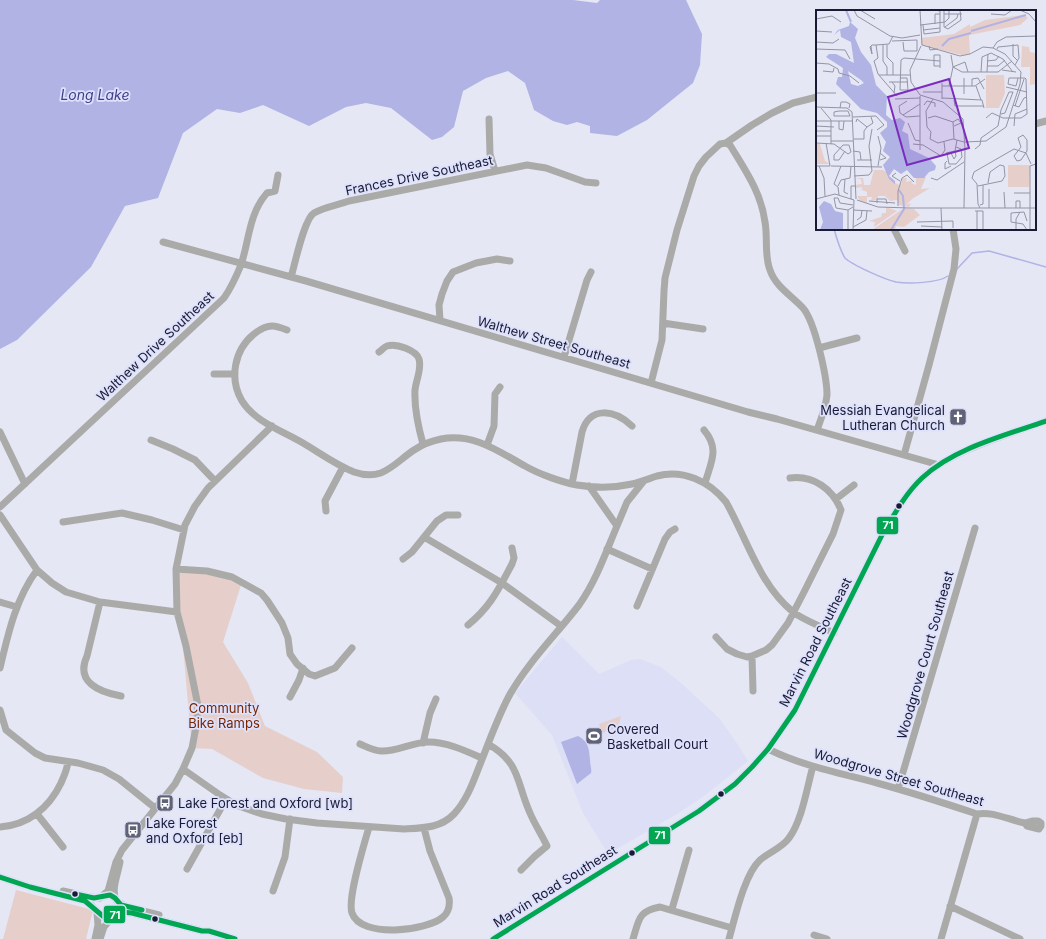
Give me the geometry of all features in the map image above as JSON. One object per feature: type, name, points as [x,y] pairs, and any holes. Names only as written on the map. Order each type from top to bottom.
[{"type":"street","points":[[651,383],[662,340],[666,278],[677,230],[694,176],[699,166],[720,144],[726,143],[774,111],[793,103],[816,97]]},
{"type":"street","points":[[489,118],[490,154],[494,171]]},
{"type":"street","points":[[1036,124],[1046,121]]},
{"type":"street","points":[[726,143],[730,145],[758,192],[765,221],[767,260],[772,275],[807,313],[812,324],[819,348],[827,395],[825,407],[817,430]]},
{"type":"street","name":"Frances Drive Southeast","points":[[291,277],[307,222],[312,214],[325,208],[349,201],[527,165],[546,168],[585,182],[596,183]]},
{"type":"street","name":"Walthew Drive Southeast","points":[[0,507],[224,298],[231,287],[241,264],[257,207],[267,193],[275,190],[278,175]]},
{"type":"street","points":[[894,230],[905,251]]},
{"type":"street","points":[[904,455],[954,269],[956,249],[954,230]]},
{"type":"street","name":"Walthew Street Southeast","points":[[162,242],[291,277],[748,412],[939,465]]},
{"type":"street","points":[[440,320],[439,305],[447,281],[453,272],[476,263],[497,259],[510,261]]},
{"type":"street","points":[[564,357],[585,286],[591,272]]},
{"type":"street","points":[[663,323],[703,329]]},
{"type":"street","points":[[287,330],[272,326],[263,328],[256,332],[242,346],[234,374],[237,390],[243,402],[250,411],[264,422],[343,467],[365,475],[375,475],[390,469],[423,444],[433,440],[459,437],[487,445],[536,472],[572,484],[612,488],[667,474],[691,477],[705,483],[719,493],[726,502],[768,584],[781,600],[794,612],[805,619],[834,633]]},
{"type":"street","points":[[819,348],[857,338]]},
{"type":"street","points":[[379,352],[388,346],[400,346],[413,351],[419,360],[415,388],[415,407],[423,444]]},
{"type":"street","points":[[214,374],[234,374]]},
{"type":"street","points":[[487,445],[494,426],[495,394],[500,387]]},
{"type":"street","points":[[572,484],[582,432],[589,419],[594,415],[607,413],[625,419],[632,426]]},
{"type":"street","name":"Marvin Road Southeast","points":[[493,939],[716,799],[735,784],[768,749],[795,710],[882,535],[894,514],[916,485],[924,476],[939,465],[954,457],[986,443],[1046,421]]},
{"type":"street","points":[[100,939],[104,927],[118,910],[114,888],[120,863],[127,845],[135,832],[175,784],[192,748],[198,706],[186,646],[177,612],[176,569],[185,525],[195,506],[208,488],[272,426]]},
{"type":"street","points":[[704,430],[710,436],[714,450],[705,483]]},
{"type":"street","points":[[0,432],[25,484]]},
{"type":"street","points":[[151,440],[195,460],[215,481]]},
{"type":"street","points":[[326,511],[325,502],[343,467]]},
{"type":"street","points":[[716,637],[727,649],[747,657],[766,650],[772,645],[794,612],[838,523],[841,510],[836,499],[826,489],[813,480],[799,477],[790,478]]},
{"type":"street","points":[[183,769],[236,805],[262,814],[290,820],[404,829],[437,826],[448,820],[465,799],[506,702],[533,660],[589,590],[627,502],[644,481]]},
{"type":"street","points":[[836,499],[854,485]]},
{"type":"street","points":[[589,486],[617,526]]},
{"type":"street","points":[[63,522],[122,513],[184,530]]},
{"type":"street","points":[[0,515],[37,570],[52,583],[66,592],[100,602],[177,612]]},
{"type":"street","points":[[403,559],[412,552],[437,522],[446,516],[458,515]]},
{"type":"street","name":"Woodgrove Court Southeast","points":[[898,789],[975,528]]},
{"type":"street","points":[[637,606],[665,539],[670,532],[675,529]]},
{"type":"street","points":[[424,537],[502,583],[561,626]]},
{"type":"street","points":[[468,625],[482,614],[494,598],[512,564],[514,558],[512,548]]},
{"type":"street","points":[[607,549],[652,569]]},
{"type":"street","points":[[176,569],[207,571],[232,577],[261,593],[282,623],[288,638],[290,654],[297,664],[309,674],[315,676],[335,668],[352,648]]},
{"type":"street","points":[[0,668],[20,598],[37,570]]},
{"type":"street","points":[[0,602],[17,607]]},
{"type":"street","points":[[100,602],[84,663],[84,676],[90,684],[105,693],[121,696]]},
{"type":"street","points":[[752,656],[753,691]]},
{"type":"street","points":[[290,697],[299,680],[303,668]]},
{"type":"street","points":[[423,743],[430,713],[436,699]]},
{"type":"street","points":[[0,710],[3,732],[35,753],[45,758],[89,766],[112,775],[155,808]]},
{"type":"street","points":[[360,744],[380,751],[431,742],[449,746],[482,758]]},
{"type":"street","points":[[488,744],[506,756],[512,765],[529,812],[547,846],[522,870]]},
{"type":"street","name":"Woodgrove Street Southeast","points":[[768,749],[813,766],[898,789],[977,814],[982,813],[994,815],[1025,823]]},
{"type":"street","points":[[0,827],[13,825],[37,814],[44,808],[59,786],[67,769],[68,762]]},
{"type":"street","points":[[729,939],[752,870],[760,860],[789,839],[798,823],[813,766]]},
{"type":"street","points":[[187,868],[226,799]]},
{"type":"street","points":[[37,814],[63,847]]},
{"type":"street","points":[[941,939],[977,814]]},
{"type":"street","points":[[273,891],[285,857],[290,820]]},
{"type":"street","points":[[369,827],[352,890],[352,914],[359,923],[369,928],[381,931],[411,929],[432,925],[444,916],[448,910],[450,904],[449,898],[430,851],[424,828]]},
{"type":"street","points":[[95,939],[98,925],[97,902],[108,891],[116,862],[122,850],[127,845]]},
{"type":"street","points":[[672,909],[689,850]]},
{"type":"street","points":[[0,877],[13,878],[89,897],[110,896],[125,906],[203,928],[208,931],[235,939]]},
{"type":"street","points":[[0,877],[85,901],[105,918],[122,912],[132,913],[202,931],[208,931]]},
{"type":"street","points":[[950,906],[1020,939]]},
{"type":"street","points":[[633,939],[642,914],[650,909],[660,907],[672,909],[732,928]]},
{"type":"street","points":[[814,935],[827,939]]},
{"type":"shaded area","points":[[562,637],[599,674],[631,660],[640,659],[661,667],[719,718],[748,761],[704,796],[677,814],[608,854],[583,813],[552,735],[515,693]]},
{"type":"green space","name":"Community Bike Ramps","points":[[176,569],[232,577],[242,582],[223,642],[248,683],[265,726],[317,752],[343,777],[342,793],[304,789],[263,778],[212,749],[192,748]]},
{"type":"green space","points":[[621,716],[618,728],[602,733],[599,724]]},
{"type":"green space","points":[[16,890],[93,910],[86,939],[3,939]]},
{"type":"water","name":"Long Lake","points":[[0,0],[573,0],[597,3],[600,0],[686,0],[702,34],[700,65],[693,83],[647,120],[617,136],[590,133],[590,126],[577,122],[567,125],[553,121],[534,110],[525,83],[508,71],[486,78],[463,91],[454,127],[442,137],[432,140],[391,108],[366,103],[346,107],[309,126],[263,105],[240,113],[217,109],[183,133],[158,198],[125,206],[91,267],[17,340],[0,349]]},
{"type":"water","points":[[578,736],[582,738],[588,746],[591,773],[577,784],[561,742]]},
{"type":"waterway","points":[[834,230],[845,258],[891,281],[908,283],[931,282],[948,276]]},
{"type":"waterway","points":[[957,269],[972,253],[989,251],[1046,267]]},
{"type":"transit line","name":"71","points":[[493,939],[699,811],[735,784],[768,749],[795,710],[882,535],[910,491],[922,478],[949,458],[998,437],[1046,421]]},
{"type":"transit line","name":"71","points":[[0,877],[30,887],[85,901],[104,917],[109,917],[122,912],[132,913],[202,931],[209,931],[235,939]]},
{"type":"transit line","name":"71","points":[[75,894],[94,898],[110,895],[121,905],[142,910]]},
{"type":"place","name":"Messiah Evangelical Lutheran Church","points":[[958,417]]},
{"type":"place","name":"Covered Basketball Court","points":[[594,736]]},
{"type":"place","name":"Lake Forest and Oxford [wb]","points":[[165,803]]},
{"type":"place","name":"Lake Forest and Oxford [eb]","points":[[133,830]]}]
